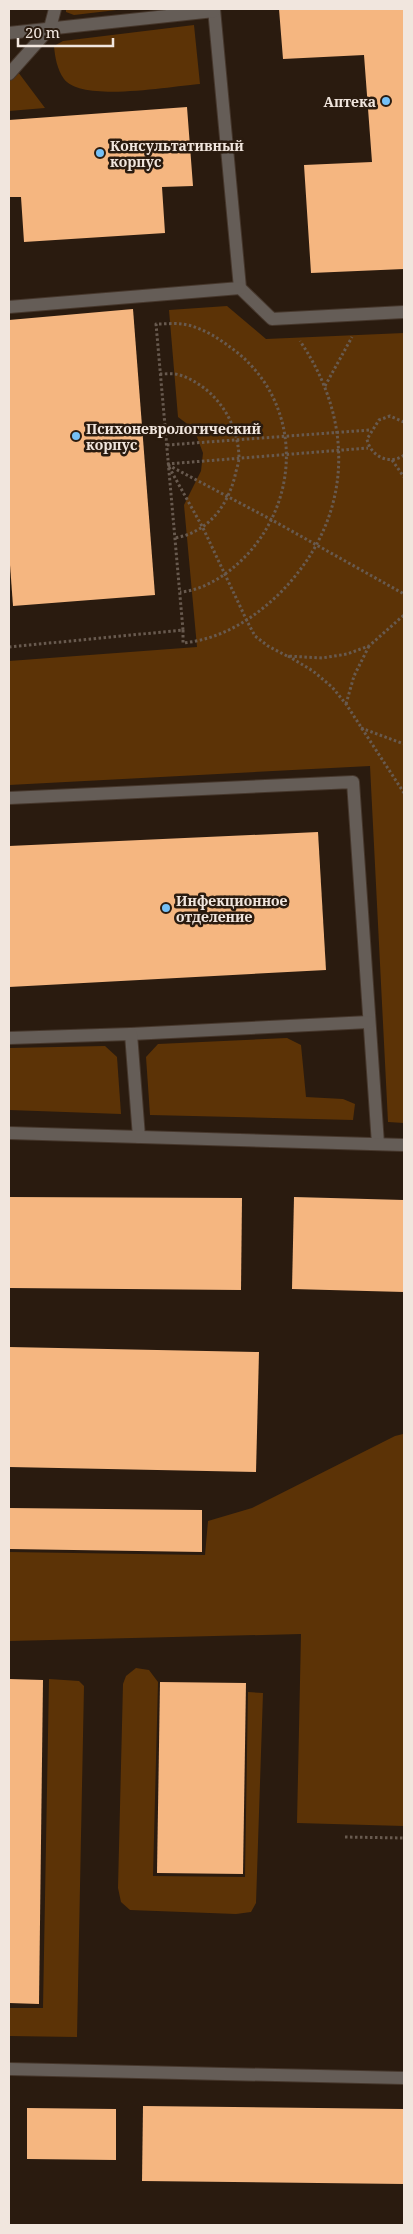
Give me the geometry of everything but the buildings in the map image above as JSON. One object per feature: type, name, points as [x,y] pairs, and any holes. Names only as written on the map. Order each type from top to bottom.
[{"type":"street","points":[[9,74],[50,28],[55,9]]},
{"type":"street","points":[[9,33],[214,10],[240,288],[272,319],[404,312]]},
{"type":"street","points":[[9,307],[240,288]]},
{"type":"street","points":[[9,798],[353,782],[378,1144]]},
{"type":"street","points":[[9,1038],[369,1022]]},
{"type":"street","points":[[131,1034],[139,1137]]},
{"type":"street","points":[[9,1133],[404,1145]]},
{"type":"street","points":[[9,2069],[404,2078]]},
{"type":"path","points":[[324,387],[343,351],[368,314]]},
{"type":"path","points":[[180,592],[192,591],[225,575],[244,559],[260,540],[280,502],[285,478],[285,436],[276,402],[263,378],[243,356],[214,336],[184,324],[156,324],[183,643],[203,641],[247,621],[266,606],[302,569],[317,545],[333,506],[338,482],[339,451],[333,410],[314,363],[283,318]]},
{"type":"path","points":[[160,374],[178,374],[200,385],[214,396],[232,423],[239,458],[228,498],[218,513],[203,528],[188,536],[175,538]]},
{"type":"path","points":[[404,422],[390,416],[379,420],[370,430],[367,439],[368,448],[376,456],[392,460],[404,454]]},
{"type":"path","points":[[167,445],[370,430]]},
{"type":"path","points":[[167,464],[368,448]]},
{"type":"path","points":[[392,460],[404,477]]},
{"type":"path","points":[[167,464],[404,594]]},
{"type":"path","points":[[167,464],[203,528],[255,636],[268,646],[313,671],[332,687],[346,704],[404,793]]},
{"type":"path","points":[[287,656],[322,658],[347,654],[369,646],[404,615]]},
{"type":"path","points":[[9,647],[183,630]]},
{"type":"path","points":[[346,704],[354,676],[369,646]]},
{"type":"path","points":[[361,728],[404,744]]},
{"type":"path","points":[[346,1837],[404,1838]]},
{"type":"shaded area","points":[[66,9],[125,9],[74,15],[66,12]]},
{"type":"shaded area","points":[[194,25],[200,84],[149,90],[107,92],[89,90],[74,86],[64,79],[57,63],[54,46],[63,41]]},
{"type":"shaded area","points":[[9,60],[45,108],[9,111]]},
{"type":"shaded area","points":[[227,306],[266,339],[404,333],[404,1123],[388,1122],[370,766],[9,785],[9,661],[197,647],[184,505],[201,471],[203,453],[194,429],[178,417],[169,310]]},
{"type":"shaded area","points":[[287,1038],[301,1045],[306,1097],[343,1099],[355,1104],[353,1120],[150,1115],[146,1057],[158,1044]]},
{"type":"shaded area","points":[[105,1046],[117,1057],[121,1114],[9,1110],[9,1048]]},
{"type":"shaded area","points":[[403,1434],[404,1826],[297,1823],[301,1634],[9,1641],[9,1552],[205,1555],[208,1521],[252,1508],[395,1436]]},
{"type":"shaded area","points":[[136,1668],[149,1670],[158,1682],[153,1876],[245,1877],[248,1692],[263,1693],[256,1903],[251,1912],[236,1914],[130,1910],[121,1902],[118,1888],[123,1684],[126,1676]]},
{"type":"shaded area","points":[[49,1679],[79,1681],[84,1686],[77,2037],[9,2036],[9,2008],[43,2008]]},
{"type":"place","name":"Аптека","points":[[386,101]]},
{"type":"place","name":"Консультативный корпус","points":[[100,153]]},
{"type":"place","name":"Психоневрологический корпус","points":[[76,436]]},
{"type":"place","name":"Инфекционное отделение","points":[[166,908]]}]
